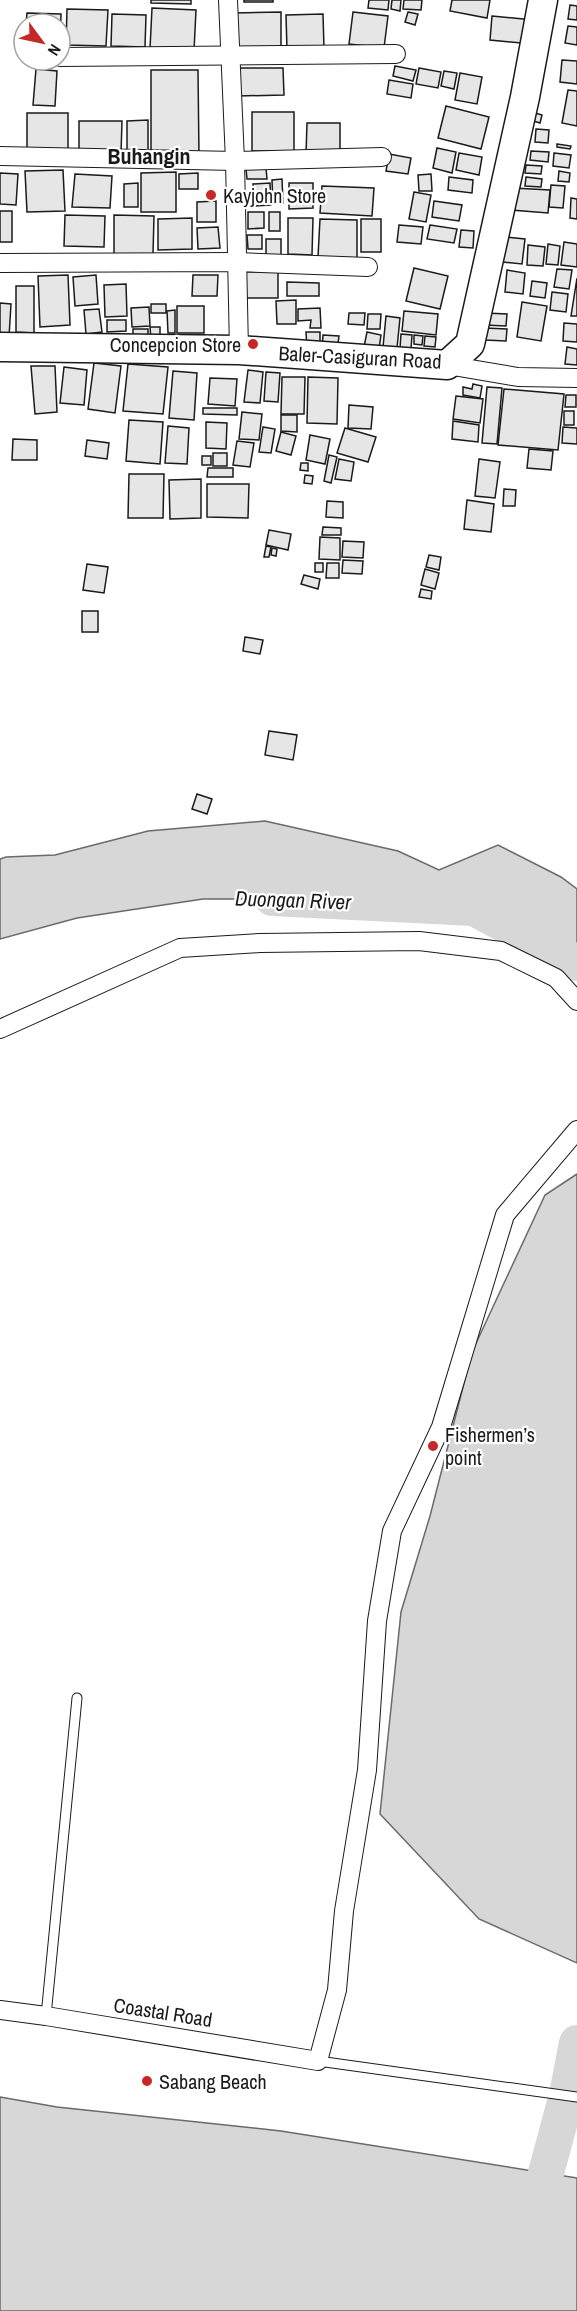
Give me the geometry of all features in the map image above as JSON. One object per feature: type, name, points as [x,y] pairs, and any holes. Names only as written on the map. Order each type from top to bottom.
[{"type":"main road","name":"Baler-Casiguran Road","points":[[0,347],[239,350],[447,365],[470,344],[525,97],[543,0]]},
{"type":"street","points":[[228,0],[235,161],[239,350]]},
{"type":"street","points":[[72,57],[396,54]]},
{"type":"street","points":[[0,156],[235,161],[382,157]]},
{"type":"street","points":[[0,263],[237,262],[368,267]]},
{"type":"street","points":[[447,365],[518,377],[577,378]]},
{"type":"street","points":[[0,1029],[180,948],[260,943],[419,942],[501,951],[556,978],[577,1001]]},
{"type":"street","points":[[318,2061],[337,1990],[344,1911],[367,1770],[377,1621],[392,1531],[441,1427],[505,1215],[577,1130]]},
{"type":"street","name":"Coastal Road","points":[[0,2010],[318,2061]]},
{"type":"lane","points":[[46,2016],[77,1698]]},
{"type":"lane","points":[[318,2061],[577,2097]]},
{"type":"shaded area","points":[[265,821],[398,851],[439,870],[498,845],[561,877],[577,889],[577,980],[564,961],[537,936],[483,911],[400,899],[203,899],[77,918],[0,939],[0,859],[55,855],[148,831]]},
{"type":"shaded area","points":[[577,1174],[577,1963],[479,1919],[380,1814],[401,1612],[430,1516],[472,1352],[545,1195]]},
{"type":"shaded area","points":[[0,2097],[57,2107],[281,2131],[577,2178],[577,2311],[0,2311]]},
{"type":"building","points":[[151,0],[191,0],[191,4],[151,3]]},
{"type":"building","points":[[244,0],[273,0],[273,2],[244,2]]},
{"type":"building","points":[[369,0],[389,0],[388,10],[368,8]]},
{"type":"building","points":[[392,0],[401,0],[400,11],[391,9]]},
{"type":"building","points":[[404,0],[422,0],[421,10],[403,9]]},
{"type":"building","points":[[452,0],[490,0],[487,18],[450,11]]},
{"type":"building","points":[[570,5],[577,6],[577,20],[568,19]]},
{"type":"building","points":[[152,8],[196,10],[194,51],[150,49]]},
{"type":"building","points":[[67,9],[108,10],[106,46],[72,45],[72,12],[67,12]]},
{"type":"building","points":[[281,12],[281,50],[234,51],[234,13]]},
{"type":"building","points":[[353,12],[388,16],[384,48],[349,44]]},
{"type":"building","points":[[408,12],[418,14],[415,25],[405,22]]},
{"type":"building","points":[[112,14],[146,15],[145,47],[111,46]]},
{"type":"building","points":[[323,14],[324,48],[287,50],[286,15]]},
{"type":"building","points":[[492,16],[534,20],[532,44],[490,40]]},
{"type":"building","points":[[568,26],[577,27],[577,45],[565,43]]},
{"type":"building","points":[[562,60],[577,61],[577,84],[560,82]]},
{"type":"building","points":[[395,66],[416,70],[413,81],[393,76]]},
{"type":"building","points":[[238,68],[283,68],[284,95],[238,96]]},
{"type":"building","points":[[419,68],[441,72],[438,88],[416,84]]},
{"type":"building","points":[[151,70],[198,70],[199,157],[151,156]]},
{"type":"building","points":[[444,71],[457,73],[454,89],[441,86]]},
{"type":"building","points":[[36,72],[57,72],[55,106],[33,105]]},
{"type":"building","points":[[460,73],[482,77],[477,104],[455,100]]},
{"type":"building","points":[[389,80],[413,84],[411,98],[387,94]]},
{"type":"building","points":[[568,90],[577,91],[577,126],[562,123]]},
{"type":"building","points":[[446,106],[489,117],[481,149],[438,138]]},
{"type":"building","points":[[252,112],[294,112],[294,151],[252,151]]},
{"type":"building","points":[[532,112],[542,115],[540,123],[530,120]]},
{"type":"building","points":[[27,113],[68,113],[68,152],[27,151]]},
{"type":"building","points":[[148,120],[148,154],[127,155],[127,121]]},
{"type":"building","points":[[79,121],[122,121],[121,154],[79,153]]},
{"type":"building","points":[[307,123],[340,123],[340,154],[306,154]]},
{"type":"building","points":[[536,129],[549,130],[548,143],[535,142]]},
{"type":"building","points":[[557,144],[571,146],[570,149],[557,147]]},
{"type":"building","points":[[437,148],[456,152],[452,173],[433,168]]},
{"type":"building","points":[[531,151],[549,152],[548,162],[530,160]]},
{"type":"building","points":[[459,153],[482,157],[479,175],[456,170]]},
{"type":"building","points":[[554,153],[571,155],[569,168],[553,166]]},
{"type":"building","points":[[389,154],[411,158],[408,174],[386,171]]},
{"type":"building","points":[[526,165],[542,166],[541,174],[525,173]]},
{"type":"building","points":[[266,168],[267,179],[247,179],[246,169]]},
{"type":"building","points":[[63,170],[65,211],[27,212],[25,171]]},
{"type":"building","points":[[559,171],[570,173],[569,182],[558,181]]},
{"type":"building","points":[[176,172],[176,212],[141,212],[141,173]]},
{"type":"building","points":[[0,173],[18,174],[16,205],[0,204]]},
{"type":"building","points":[[198,173],[198,189],[179,189],[179,174]]},
{"type":"building","points":[[75,174],[112,176],[110,208],[72,207]]},
{"type":"building","points":[[431,174],[432,191],[419,191],[418,175]]},
{"type":"building","points":[[449,177],[473,180],[472,193],[448,190]]},
{"type":"building","points":[[526,177],[542,179],[541,187],[525,186]]},
{"type":"building","points":[[282,179],[283,203],[273,204],[272,180]]},
{"type":"building","points":[[138,183],[138,207],[124,207],[124,184]]},
{"type":"building","points":[[270,183],[271,205],[254,206],[253,184]]},
{"type":"building","points":[[289,183],[313,183],[313,208],[289,209]]},
{"type":"building","points":[[551,185],[565,186],[563,208],[549,207]]},
{"type":"building","points":[[322,186],[374,188],[372,216],[320,213]]},
{"type":"building","points":[[513,188],[550,190],[548,213],[511,210]]},
{"type":"building","points":[[414,192],[431,195],[426,222],[409,219]]},
{"type":"building","points":[[571,198],[577,199],[577,219],[570,218]]},
{"type":"building","points":[[216,201],[216,222],[197,222],[197,202]]},
{"type":"building","points":[[434,201],[462,205],[459,221],[432,217]]},
{"type":"building","points":[[0,211],[12,211],[12,242],[0,242]]},
{"type":"building","points":[[248,212],[264,212],[264,228],[248,229]]},
{"type":"building","points":[[269,212],[280,212],[280,231],[269,231]]},
{"type":"building","points":[[65,215],[105,216],[104,247],[64,246]]},
{"type":"building","points":[[114,215],[154,216],[153,254],[114,254]]},
{"type":"building","points":[[192,218],[192,249],[158,250],[158,219]]},
{"type":"building","points":[[288,218],[313,218],[312,255],[288,254]]},
{"type":"building","points":[[320,219],[357,220],[357,258],[318,257]]},
{"type":"building","points":[[361,219],[381,219],[381,252],[361,252]]},
{"type":"building","points":[[399,225],[423,227],[421,244],[397,242]]},
{"type":"building","points":[[430,225],[457,229],[454,243],[427,239]]},
{"type":"building","points":[[218,227],[220,248],[198,249],[197,228]]},
{"type":"building","points":[[461,230],[474,231],[473,248],[459,247]]},
{"type":"building","points":[[247,235],[262,235],[262,249],[248,249]]},
{"type":"building","points":[[505,237],[525,239],[522,264],[502,262]]},
{"type":"building","points":[[266,239],[281,239],[281,262],[266,262]]},
{"type":"building","points":[[564,242],[577,244],[577,267],[561,265]]},
{"type":"building","points":[[548,244],[560,246],[558,265],[546,264]]},
{"type":"building","points":[[528,245],[545,247],[543,266],[527,265]]},
{"type":"building","points":[[414,268],[448,276],[440,309],[406,301]]},
{"type":"building","points":[[557,269],[572,270],[569,289],[554,287]]},
{"type":"building","points":[[507,270],[525,273],[523,294],[505,292]]},
{"type":"building","points":[[278,271],[278,298],[243,298],[243,272]]},
{"type":"building","points":[[68,275],[70,325],[40,327],[38,276]]},
{"type":"building","points":[[96,275],[98,304],[75,306],[73,277]]},
{"type":"building","points":[[193,275],[218,275],[217,296],[192,296]]},
{"type":"building","points":[[577,278],[577,316],[571,316]]},
{"type":"building","points":[[532,281],[547,283],[545,298],[530,296]]},
{"type":"building","points":[[287,282],[319,283],[319,296],[287,296]]},
{"type":"building","points":[[126,284],[127,316],[105,317],[104,285]]},
{"type":"building","points":[[16,286],[34,286],[34,333],[16,332]]},
{"type":"building","points":[[552,292],[568,294],[566,312],[550,310]]},
{"type":"building","points":[[296,300],[296,324],[277,324],[276,301]]},
{"type":"building","points":[[522,302],[547,306],[541,341],[517,337]]},
{"type":"building","points":[[0,303],[11,304],[9,337],[0,336]]},
{"type":"building","points":[[151,304],[166,304],[166,313],[151,313]]},
{"type":"building","points":[[177,306],[204,306],[204,333],[177,333]]},
{"type":"building","points":[[149,307],[150,326],[132,327],[131,308]]},
{"type":"building","points":[[320,308],[321,328],[310,328],[311,320],[298,321],[298,309]]},
{"type":"building","points":[[99,309],[102,332],[86,334],[84,310]]},
{"type":"building","points":[[175,310],[175,333],[168,333],[167,311]]},
{"type":"building","points":[[404,311],[438,314],[436,335],[402,331]]},
{"type":"building","points":[[349,313],[365,313],[364,325],[348,324]]},
{"type":"building","points":[[485,313],[507,314],[506,326],[484,325]]},
{"type":"building","points":[[368,314],[381,314],[380,329],[367,329]]},
{"type":"building","points":[[386,316],[400,318],[397,348],[383,347]]},
{"type":"building","points":[[107,320],[126,320],[126,331],[107,332]]},
{"type":"building","points":[[564,323],[577,324],[577,342],[563,341]]},
{"type":"building","points":[[150,327],[160,327],[160,339],[151,339]]},
{"type":"building","points":[[485,328],[507,329],[506,341],[485,340]]},
{"type":"building","points":[[133,329],[148,329],[148,338],[133,339]]},
{"type":"building","points":[[306,332],[320,332],[320,350],[307,350]]},
{"type":"building","points":[[367,332],[381,335],[379,349],[364,347]]},
{"type":"building","points":[[401,334],[412,335],[411,349],[400,348]]},
{"type":"building","points":[[323,335],[339,336],[337,351],[322,350]]},
{"type":"building","points":[[414,335],[423,336],[422,345],[414,344]]},
{"type":"building","points":[[425,336],[436,337],[435,347],[424,346]]},
{"type":"building","points":[[567,347],[577,349],[577,365],[565,364]]},
{"type":"building","points":[[94,363],[121,366],[115,413],[88,409]]},
{"type":"building","points":[[128,364],[168,367],[163,414],[123,411]]},
{"type":"building","points":[[31,366],[55,366],[57,412],[35,414]]},
{"type":"building","points":[[64,367],[87,370],[84,405],[60,403]]},
{"type":"building","points":[[248,370],[263,372],[260,403],[244,402]]},
{"type":"building","points":[[173,371],[197,373],[194,420],[169,418]]},
{"type":"building","points":[[266,372],[280,373],[278,402],[264,401]]},
{"type":"building","points":[[282,377],[305,377],[304,414],[281,414]]},
{"type":"building","points":[[308,377],[338,378],[337,424],[307,423]]},
{"type":"building","points":[[210,378],[237,379],[235,406],[208,404]]},
{"type":"building","points":[[473,384],[482,386],[480,398],[463,395],[463,387],[472,389]]},
{"type":"building","points":[[487,387],[502,388],[497,444],[482,443]]},
{"type":"building","points":[[504,389],[564,394],[558,450],[498,445]]},
{"type":"building","points":[[566,395],[576,395],[576,407],[565,407]]},
{"type":"building","points":[[456,396],[483,399],[480,423],[453,419]]},
{"type":"building","points":[[349,405],[373,407],[371,429],[348,428]]},
{"type":"building","points":[[203,408],[237,408],[237,415],[203,414]]},
{"type":"building","points":[[564,411],[574,411],[574,425],[564,425]]},
{"type":"building","points":[[242,412],[262,414],[259,440],[239,439]]},
{"type":"building","points":[[281,415],[297,415],[297,432],[281,431]]},
{"type":"building","points":[[129,420],[163,422],[160,464],[126,461]]},
{"type":"building","points":[[453,421],[479,425],[478,442],[452,439]]},
{"type":"building","points":[[206,422],[227,423],[226,449],[206,448]]},
{"type":"building","points":[[168,426],[189,428],[187,464],[165,463]]},
{"type":"building","points":[[263,427],[275,429],[271,453],[259,452]]},
{"type":"building","points":[[563,427],[577,428],[577,444],[562,443]]},
{"type":"building","points":[[345,428],[376,437],[368,462],[337,453]]},
{"type":"building","points":[[281,432],[296,436],[291,455],[276,451]]},
{"type":"building","points":[[310,435],[330,439],[325,464],[306,460]]},
{"type":"building","points":[[13,439],[37,440],[37,460],[12,460]]},
{"type":"building","points":[[87,440],[109,443],[107,459],[85,456]]},
{"type":"building","points":[[237,441],[254,443],[250,467],[233,465]]},
{"type":"building","points":[[529,449],[553,451],[551,470],[527,468]]},
{"type":"building","points":[[213,453],[227,453],[227,466],[213,466]]},
{"type":"building","points":[[329,455],[337,457],[331,483],[324,481]]},
{"type":"building","points":[[202,456],[211,456],[211,465],[202,465]]},
{"type":"building","points":[[339,459],[354,462],[351,481],[335,479]]},
{"type":"building","points":[[479,459],[500,462],[495,498],[475,496]]},
{"type":"building","points":[[301,463],[308,463],[308,471],[300,470]]},
{"type":"building","points":[[208,468],[233,468],[233,477],[207,477]]},
{"type":"building","points":[[129,474],[164,474],[163,518],[128,518]]},
{"type":"building","points":[[305,475],[313,476],[312,484],[304,483]]},
{"type":"building","points":[[201,479],[201,518],[170,519],[169,480]]},
{"type":"building","points":[[207,484],[249,484],[248,518],[207,517]]},
{"type":"building","points":[[504,489],[516,490],[515,506],[503,506]]},
{"type":"building","points":[[467,500],[494,504],[491,532],[464,529]]},
{"type":"building","points":[[327,501],[343,502],[343,518],[326,517]]},
{"type":"building","points":[[323,527],[341,528],[341,535],[322,535]]},
{"type":"building","points":[[269,530],[291,534],[288,550],[266,545]]},
{"type":"building","points":[[320,537],[340,538],[340,560],[319,559]]},
{"type":"building","points":[[343,541],[364,542],[363,558],[342,557]]},
{"type":"building","points":[[266,546],[271,547],[269,557],[264,557]]},
{"type":"building","points":[[272,548],[277,549],[276,556],[271,555]]},
{"type":"building","points":[[429,555],[441,557],[439,570],[426,567]]},
{"type":"building","points":[[343,560],[363,561],[362,574],[342,573]]},
{"type":"building","points":[[315,563],[323,563],[323,572],[315,572]]},
{"type":"building","points":[[327,563],[339,563],[339,578],[326,578]]},
{"type":"building","points":[[87,564],[108,567],[104,593],[83,590]]},
{"type":"building","points":[[425,569],[439,573],[435,589],[421,585]]},
{"type":"building","points":[[304,575],[320,579],[318,589],[301,584]]},
{"type":"building","points":[[421,589],[432,591],[431,599],[419,597]]},
{"type":"building","points":[[82,611],[98,611],[98,632],[82,632]]},
{"type":"building","points":[[245,637],[263,640],[260,654],[243,651]]},
{"type":"building","points":[[269,731],[297,735],[293,760],[265,755]]},
{"type":"building","points":[[197,794],[212,799],[207,814],[192,809]]},
{"type":"waterway","name":"Duongan River","points":[[272,898],[474,908],[577,963]]},
{"type":"waterway","points":[[546,2173],[567,2095],[577,2043]]},
{"type":"place","name":"Kayjohn Store","points":[[211,195]]},
{"type":"place","name":"Concepcion Store","points":[[253,344]]},
{"type":"place","name":"Fishermen’s point","points":[[433,1446]]},
{"type":"place","name":"Sabang Beach","points":[[147,2081]]},
{"type":"district","name":"Buhangin","points":[[149,156]]}]
